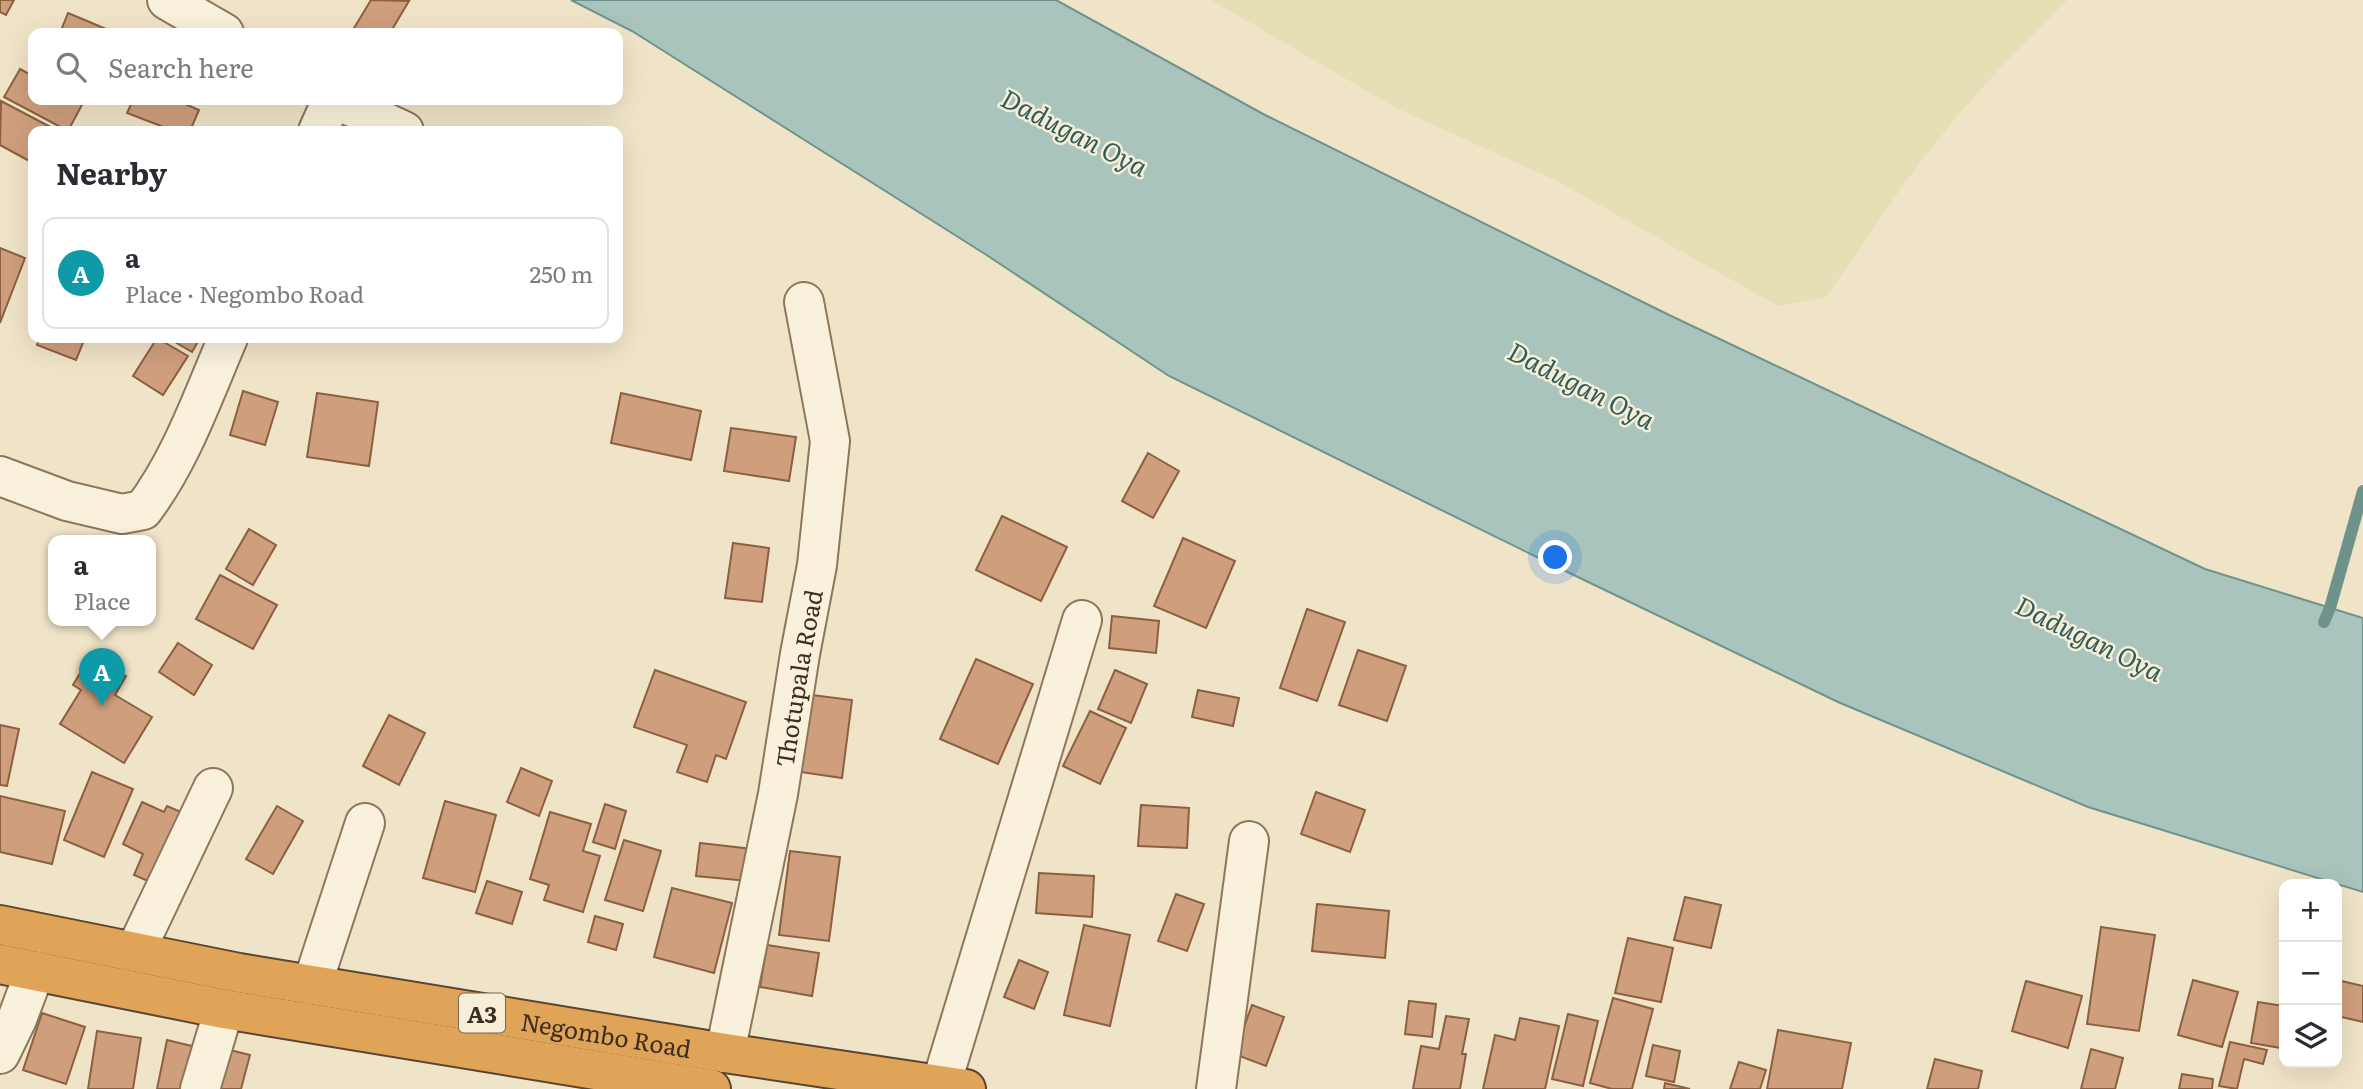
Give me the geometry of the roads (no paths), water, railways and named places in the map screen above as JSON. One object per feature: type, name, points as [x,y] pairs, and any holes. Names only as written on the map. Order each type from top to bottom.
[{"type":"highway","name":"Negombo Road","points":[[0,925],[312,985],[725,1054],[953,1087]]},
{"type":"highway","name":"Negombo Road","points":[[17,968],[224,1009],[711,1089]]},
{"type":"street","points":[[167,0],[215,28]]},
{"type":"street","points":[[321,126],[332,105]]},
{"type":"street","points":[[346,105],[393,126]]},
{"type":"street","name":"Thotupala Road","points":[[725,1054],[778,794],[817,565],[830,441],[804,302]]},
{"type":"street","points":[[0,476],[67,501],[122,514],[143,510],[158,491],[226,343]]},
{"type":"street","points":[[953,1087],[1082,620]]},
{"type":"street","points":[[135,952],[212,788]]},
{"type":"street","points":[[312,985],[365,823]]},
{"type":"street","points":[[1216,1089],[1249,841]]},
{"type":"street","points":[[0,1054],[17,1019],[17,968]]},
{"type":"street","points":[[200,1089],[224,1009]]},
{"type":"water","name":"Dadugan Oya","points":[[571,0],[1056,0],[1265,115],[1667,314],[2205,569],[2363,618],[2363,892],[2342,886],[2342,879],[2321,879],[2088,807],[1838,702],[1169,376],[985,254],[632,31]]},
{"type":"waterway","points":[[2324,622],[2363,491]]},
{"type":"place","name":"a","points":[[102,706]]}]
